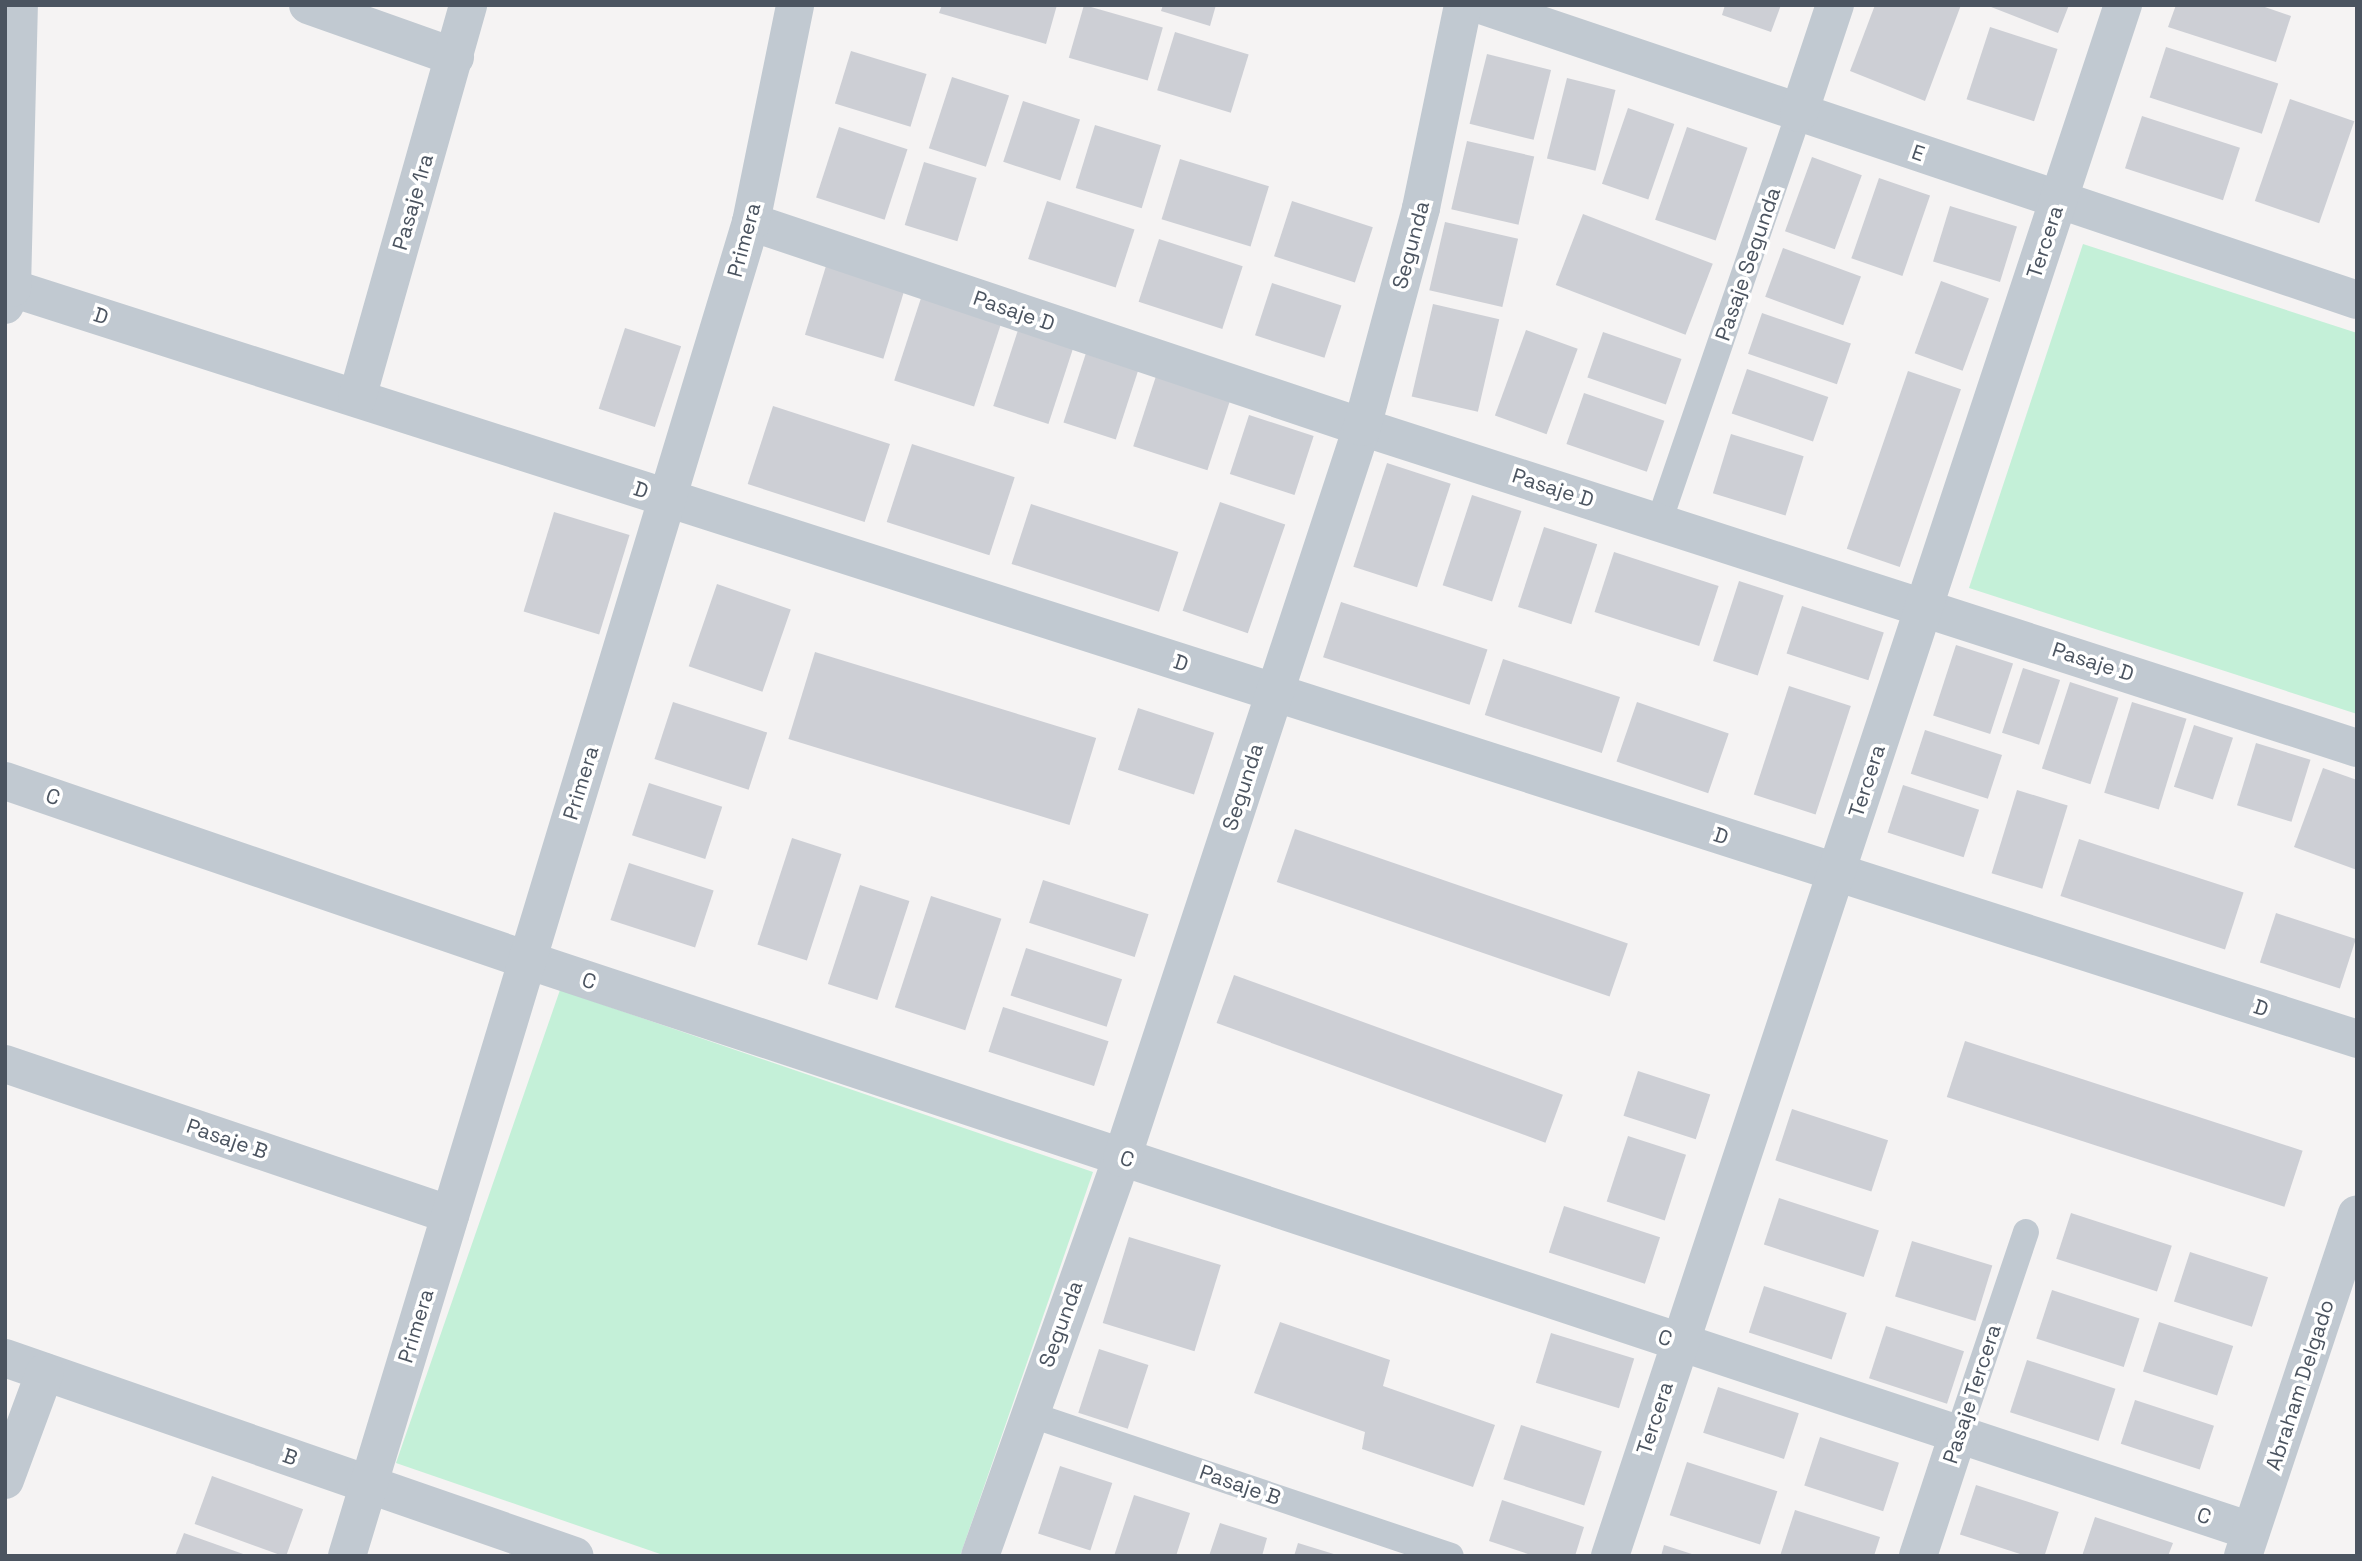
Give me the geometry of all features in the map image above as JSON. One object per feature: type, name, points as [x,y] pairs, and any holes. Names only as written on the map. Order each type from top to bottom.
[{"type":"street","points":[[7,293],[19,5]]},
{"type":"street","points":[[308,5],[455,57]]},
{"type":"street","name":"Pasaje 1ra","points":[[357,398],[468,5]]},
{"type":"street","name":"Primera","points":[[347,1556],[751,222],[795,5]]},
{"type":"street","name":"Segunda","points":[[980,1556],[1028,1414],[1122,1158],[1362,427],[1421,208],[1463,5]]},
{"type":"street","name":"E","points":[[1481,5],[2357,300]]},
{"type":"street","name":"Pasaje Segunda","points":[[1800,113],[1835,5]]},
{"type":"street","name":"Tercera","points":[[1610,1556],[2123,5]]},
{"type":"street","name":"Pasaje D","points":[[751,222],[1362,427],[2357,748]]},
{"type":"street","name":"D","points":[[7,293],[357,398],[2357,1039]]},
{"type":"street","name":"C","points":[[5,781],[527,960],[1958,1434],[2247,1544]]},
{"type":"street","name":"Pasaje B","points":[[5,1064],[450,1215]]},
{"type":"street","name":"Abraham Delgado","points":[[2247,1544],[2357,1214]]},
{"type":"street","name":"B","points":[[5,1358],[575,1556]]},
{"type":"street","points":[[5,1480],[45,1372]]},
{"type":"street","name":"Pasaje Tercera","points":[[1918,1556],[1958,1434]]},
{"type":"lane","name":"Pasaje Segunda","points":[[1659,522],[1800,113]]},
{"type":"lane","name":"Pasaje Tercera","points":[[1958,1434],[2026,1232]]},
{"type":"lane","name":"Pasaje B","points":[[1028,1414],[1451,1556]]},
{"type":"green space","points":[[2083,244],[2357,333],[2357,714],[1969,588]]},
{"type":"green space","points":[[560,990],[1093,1172],[960,1556],[666,1556],[396,1463]]},
{"type":"building","points":[[942,5],[1057,5],[1046,44],[939,13]]},
{"type":"building","points":[[1084,5],[1163,28],[1148,80],[1069,58]]},
{"type":"building","points":[[1163,5],[1216,5],[1210,26],[1161,11]]},
{"type":"building","points":[[1725,5],[1781,5],[1771,32],[1722,15]]},
{"type":"building","points":[[1875,5],[1961,5],[1925,101],[1850,71]]},
{"type":"building","points":[[1986,5],[2069,5],[2058,33]]},
{"type":"building","points":[[2176,5],[2259,5],[2291,16],[2276,62],[2168,27]]},
{"type":"building","points":[[1990,27],[2058,49],[2034,121],[1967,99]]},
{"type":"building","points":[[1175,32],[1249,55],[1231,113],[1157,90]]},
{"type":"building","points":[[2166,47],[2278,83],[2262,134],[2150,97]]},
{"type":"building","points":[[851,51],[927,74],[910,127],[835,104]]},
{"type":"building","points":[[1487,54],[1551,70],[1534,140],[1470,124]]},
{"type":"building","points":[[952,77],[1009,96],[986,167],[929,148]]},
{"type":"building","points":[[1567,78],[1616,90],[1595,171],[1547,159]]},
{"type":"building","points":[[2290,99],[2354,121],[2319,223],[2255,201]]},
{"type":"building","points":[[1023,101],[1080,120],[1060,180],[1003,162]]},
{"type":"building","points":[[1628,108],[1674,124],[1648,200],[1602,184]]},
{"type":"building","points":[[2142,116],[2240,148],[2223,200],[2125,168]]},
{"type":"building","points":[[1095,125],[1161,145],[1142,208],[1076,188]]},
{"type":"building","points":[[839,127],[907,149],[885,220],[816,197]]},
{"type":"building","points":[[1687,127],[1748,148],[1716,240],[1655,220]]},
{"type":"building","points":[[1467,141],[1534,157],[1518,225],[1451,209]]},
{"type":"building","points":[[1812,157],[1862,175],[1835,249],[1785,231]]},
{"type":"building","points":[[1180,159],[1269,186],[1251,246],[1162,219]]},
{"type":"building","points":[[924,162],[977,178],[957,241],[905,225]]},
{"type":"building","points":[[1879,178],[1930,196],[1902,276],[1851,258]]},
{"type":"building","points":[[1047,201],[1134,229],[1116,287],[1028,259]]},
{"type":"building","points":[[1292,201],[1373,227],[1355,282],[1274,256]]},
{"type":"building","points":[[1950,206],[2017,226],[2000,282],[1933,261]]},
{"type":"building","points":[[1583,214],[1713,264],[1686,335],[1556,285]]},
{"type":"building","points":[[1445,222],[1518,239],[1502,307],[1429,290]]},
{"type":"building","points":[[1159,239],[1243,266],[1222,329],[1139,302]]},
{"type":"building","points":[[1783,248],[1861,276],[1843,325],[1765,297]]},
{"type":"building","points":[[826,266],[904,290],[883,359],[805,335]]},
{"type":"building","points":[[1941,281],[1989,298],[1963,371],[1915,353]]},
{"type":"building","points":[[1272,283],[1341,306],[1324,358],[1255,335]]},
{"type":"building","points":[[922,295],[1002,321],[974,407],[894,381]]},
{"type":"building","points":[[1433,304],[1499,319],[1478,412],[1412,397]]},
{"type":"building","points":[[1762,313],[1851,344],[1837,384],[1748,354]]},
{"type":"building","points":[[625,328],[681,346],[655,427],[599,409]]},
{"type":"building","points":[[1018,330],[1073,348],[1048,424],[993,406]]},
{"type":"building","points":[[1526,330],[1578,349],[1547,434],[1495,416]]},
{"type":"building","points":[[1603,332],[1681,359],[1666,404],[1587,377]]},
{"type":"building","points":[[1086,353],[1138,370],[1116,439],[1063,422]]},
{"type":"building","points":[[1747,369],[1828,397],[1813,441],[1732,413]]},
{"type":"building","points":[[1908,371],[1961,389],[1900,567],[1847,549]]},
{"type":"building","points":[[1157,373],[1231,397],[1207,470],[1133,446]]},
{"type":"building","points":[[1584,393],[1664,421],[1647,472],[1566,444]]},
{"type":"building","points":[[773,406],[890,444],[865,522],[748,484]]},
{"type":"building","points":[[1249,415],[1314,436],[1295,495],[1230,474]]},
{"type":"building","points":[[1731,434],[1804,456],[1786,516],[1713,493]]},
{"type":"building","points":[[912,444],[1015,477],[989,555],[887,522]]},
{"type":"building","points":[[1387,463],[1451,484],[1417,587],[1353,567]]},
{"type":"building","points":[[1472,495],[1521,511],[1492,601],[1443,585]]},
{"type":"building","points":[[1220,502],[1285,524],[1248,633],[1183,611]]},
{"type":"building","points":[[1031,504],[1178,552],[1159,612],[1012,564]]},
{"type":"building","points":[[554,512],[630,535],[599,635],[524,611]]},
{"type":"building","points":[[1544,527],[1597,544],[1571,624],[1518,607]]},
{"type":"building","points":[[1614,552],[1719,586],[1699,646],[1595,612]]},
{"type":"building","points":[[1739,581],[1784,596],[1758,675],[1713,661]]},
{"type":"building","points":[[717,584],[791,609],[762,692],[689,666]]},
{"type":"building","points":[[1341,602],[1487,650],[1470,705],[1323,657]]},
{"type":"building","points":[[1802,606],[1884,633],[1868,680],[1787,654]]},
{"type":"building","points":[[1956,645],[2013,664],[1990,734],[1933,715]]},
{"type":"building","points":[[815,652],[1096,738],[1070,825],[788,739]]},
{"type":"building","points":[[1503,659],[1620,697],[1602,753],[1485,715]]},
{"type":"building","points":[[2023,668],[2060,680],[2039,745],[2002,733]]},
{"type":"building","points":[[2070,682],[2119,698],[2090,784],[2042,769]]},
{"type":"building","points":[[1789,686],[1851,706],[1816,815],[1754,794]]},
{"type":"building","points":[[673,702],[767,733],[749,790],[654,759]]},
{"type":"building","points":[[1637,702],[1729,734],[1708,793],[1616,762]]},
{"type":"building","points":[[2132,702],[2187,719],[2159,810],[2104,793]]},
{"type":"building","points":[[1138,708],[1214,733],[1194,795],[1118,770]]},
{"type":"building","points":[[2194,725],[2233,738],[2213,799],[2174,787]]},
{"type":"building","points":[[1925,730],[2002,755],[1988,799],[1911,774]]},
{"type":"building","points":[[2256,743],[2311,760],[2292,822],[2237,805]]},
{"type":"building","points":[[2323,768],[2357,780],[2357,870],[2294,847]]},
{"type":"building","points":[[649,783],[722,807],[705,859],[632,835]]},
{"type":"building","points":[[1903,785],[1979,810],[1964,857],[1888,833]]},
{"type":"building","points":[[2017,790],[2068,805],[2042,889],[1992,873]]},
{"type":"building","points":[[1295,829],[1628,944],[1610,997],[1277,882]]},
{"type":"building","points":[[792,838],[841,854],[807,961],[757,945]]},
{"type":"building","points":[[2079,839],[2244,892],[2225,950],[2060,896]]},
{"type":"building","points":[[629,863],[714,891],[695,948],[610,920]]},
{"type":"building","points":[[1043,880],[1149,914],[1135,957],[1029,923]]},
{"type":"building","points":[[860,885],[909,901],[877,1000],[828,984]]},
{"type":"building","points":[[931,896],[1001,919],[965,1030],[895,1007]]},
{"type":"building","points":[[2276,913],[2356,939],[2340,988],[2260,962]]},
{"type":"building","points":[[1026,948],[1122,979],[1107,1027],[1011,996]]},
{"type":"building","points":[[1234,975],[1563,1095],[1545,1143],[1217,1023]]},
{"type":"building","points":[[1003,1007],[1109,1041],[1094,1086],[988,1052]]},
{"type":"building","points":[[1965,1041],[2303,1151],[2284,1207],[1947,1097]]},
{"type":"building","points":[[1638,1071],[1710,1094],[1696,1139],[1623,1116]]},
{"type":"building","points":[[1792,1109],[1888,1140],[1871,1192],[1775,1160]]},
{"type":"building","points":[[1628,1136],[1686,1155],[1665,1220],[1607,1202]]},
{"type":"building","points":[[1779,1198],[1879,1230],[1864,1277],[1764,1245]]},
{"type":"building","points":[[1564,1206],[1660,1237],[1645,1284],[1549,1253]]},
{"type":"building","points":[[2071,1213],[2172,1246],[2157,1291],[2056,1259]]},
{"type":"building","points":[[1129,1237],[1221,1265],[1194,1351],[1103,1323]]},
{"type":"building","points":[[1912,1241],[1992,1266],[1975,1321],[1895,1296]]},
{"type":"building","points":[[2190,1252],[2268,1277],[2252,1327],[2174,1301]]},
{"type":"building","points":[[1764,1286],[1847,1313],[1832,1359],[1749,1333]]},
{"type":"building","points":[[2052,1290],[2139,1318],[2124,1367],[2036,1339]]},
{"type":"building","points":[[1280,1322],[1390,1360],[1383,1386],[1495,1425],[1473,1487],[1362,1449],[1365,1432],[1254,1393]]},
{"type":"building","points":[[2159,1322],[2233,1346],[2217,1396],[2143,1371]]},
{"type":"building","points":[[1886,1326],[1964,1351],[1947,1404],[1869,1378]]},
{"type":"building","points":[[1551,1333],[1634,1358],[1619,1408],[1536,1383]]},
{"type":"building","points":[[1099,1349],[1148,1365],[1128,1429],[1078,1413]]},
{"type":"building","points":[[2027,1360],[2115,1389],[2098,1441],[2010,1412]]},
{"type":"building","points":[[1718,1387],[1799,1413],[1784,1459],[1703,1433]]},
{"type":"building","points":[[2135,1400],[2214,1426],[2200,1469],[2121,1444]]},
{"type":"building","points":[[1521,1425],[1602,1451],[1584,1505],[1503,1479]]},
{"type":"building","points":[[1820,1437],[1899,1463],[1883,1511],[1804,1486]]},
{"type":"building","points":[[1687,1462],[1777,1491],[1760,1545],[1670,1515]]},
{"type":"building","points":[[1060,1466],[1112,1483],[1090,1551],[1038,1534]]},
{"type":"building","points":[[212,1476],[303,1509],[286,1556],[195,1524]]},
{"type":"building","points":[[1976,1485],[2059,1512],[2044,1556],[2026,1556],[1960,1534]]},
{"type":"building","points":[[1134,1495],[1190,1513],[1176,1556],[1114,1556]]},
{"type":"building","points":[[1502,1500],[1584,1527],[1575,1556],[1534,1556],[1489,1541]]},
{"type":"building","points":[[1795,1510],[1880,1537],[1874,1556],[1780,1556]]},
{"type":"building","points":[[2095,1517],[2173,1543],[2168,1556],[2082,1556]]},
{"type":"building","points":[[1220,1523],[1267,1538],[1262,1556],[1209,1556]]},
{"type":"building","points":[[184,1533],[246,1555],[246,1556],[175,1556]]},
{"type":"building","points":[[1298,1543],[1337,1555],[1337,1556],[1294,1556]]},
{"type":"building","points":[[1664,1545],[1695,1555],[1695,1556],[1661,1556]]}]
